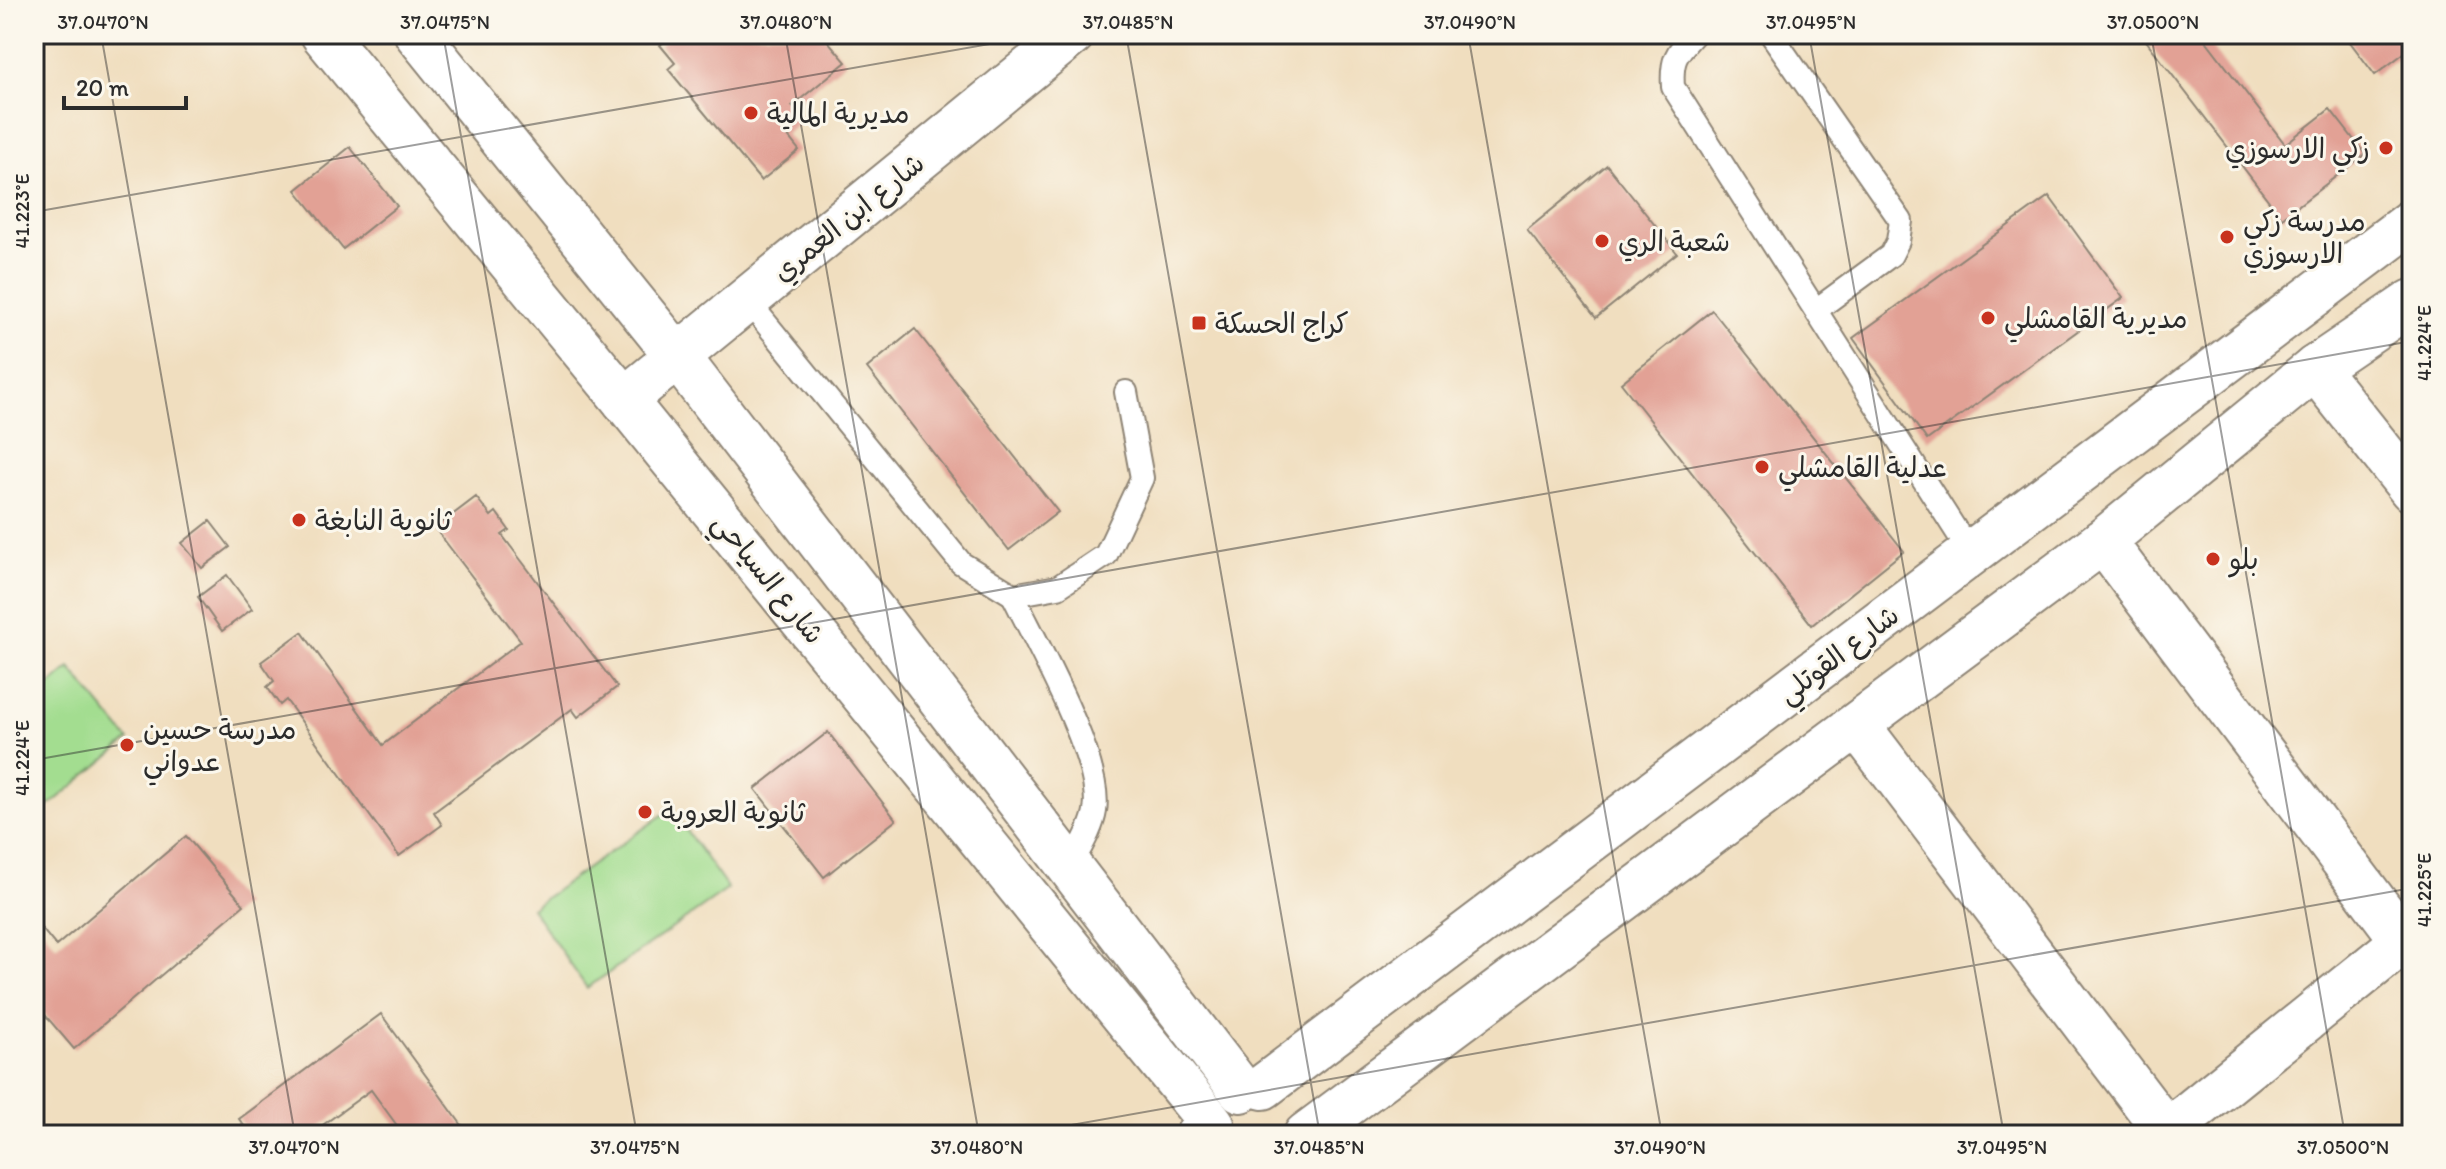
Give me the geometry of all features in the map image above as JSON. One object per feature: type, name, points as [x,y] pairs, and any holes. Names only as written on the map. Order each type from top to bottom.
[{"type":"street","name":"شارع السياحي","points":[[323,34],[624,400],[1207,1131]]},
{"type":"street","name":"شارع ابن العمري","points":[[624,400],[1072,34]]},
{"type":"street","points":[[420,36],[678,357],[1070,868],[1252,1088],[1280,1092],[1293,1104],[1301,1119],[1304,1135],[1858,726],[2103,541],[2315,368],[2412,302]]},
{"type":"street","name":"شارع القوتلي","points":[[1207,1131],[1217,1110],[1228,1097],[1252,1088],[1971,554],[2412,221]]},
{"type":"street","points":[[2315,368],[2412,490]]},
{"type":"street","points":[[1858,726],[2166,1134],[2409,942],[2103,541]]},
{"type":"lane","points":[[1694,34],[1675,55],[1673,87],[1971,554]]},
{"type":"lane","points":[[1771,34],[1901,221],[1898,241],[1891,255],[1816,310]]},
{"type":"lane","points":[[747,300],[961,563],[1013,595],[1072,714],[1094,783],[1095,812],[1070,868]]},
{"type":"lane","points":[[1013,595],[1058,587],[1106,555],[1142,478],[1126,392]]},
{"type":"green space","points":[[568,34],[632,34],[616,43],[601,44]]},
{"type":"green space","points":[[70,668],[129,740],[34,818],[34,698]]},
{"type":"green space","points":[[671,809],[728,889],[587,988],[531,908]]},
{"type":"building","name":"مديرية المالية","points":[[673,34],[822,34],[846,62],[792,106],[804,119],[786,134],[799,150],[761,181],[668,69],[675,63],[660,45]]},
{"type":"building","points":[[2141,34],[2201,34],[2285,144],[2330,109],[2365,154],[2282,218]]},
{"type":"building","points":[[2344,34],[2412,34],[2412,47],[2375,75]]},
{"type":"building","points":[[350,147],[397,206],[343,249],[296,190]]},
{"type":"building","name":"شعبة الري","points":[[1607,165],[1677,253],[1596,318],[1527,230]]},
{"type":"building","name":"مديرية القامشلي","points":[[2049,196],[2123,298],[1927,440],[1853,338]]},
{"type":"building","name":"عدلية القامشلي","points":[[1712,310],[1904,551],[1812,625],[1621,383]]},
{"type":"building","points":[[915,329],[1058,512],[1009,550],[867,368]]},
{"type":"building","points":[[476,497],[491,516],[496,512],[509,530],[502,535],[617,687],[578,717],[572,709],[434,812],[442,825],[399,856],[286,700],[280,705],[267,687],[274,681],[261,662],[302,632],[383,745],[521,641],[435,528]]},
{"type":"building","points":[[210,521],[230,547],[202,568],[182,543]]},
{"type":"building","points":[[227,575],[252,609],[222,631],[198,597]]},
{"type":"building","points":[[828,732],[896,820],[824,877],[755,789]]},
{"type":"building","points":[[186,836],[244,905],[74,1049],[34,1002],[34,919],[56,946]]},
{"type":"building","points":[[381,1014],[469,1135],[404,1135],[371,1090],[309,1135],[251,1135],[239,1119]]},
{"type":"place","name":"مديرية المالية","points":[[751,113]]},
{"type":"place","name":"زكي الارسوزي","points":[[2386,148]]},
{"type":"place","name":"مدرسة زكي الارسوزي","points":[[2227,237]]},
{"type":"place","name":"شعبة الري","points":[[1602,241]]},
{"type":"place","name":"مديرية القامشلي","points":[[1988,318]]},
{"type":"place","name":"كراج الحسكة","points":[[1199,323]]},
{"type":"place","name":"عدلية القامشلي","points":[[1762,467]]},
{"type":"place","name":"ثانوية النابغة","points":[[299,520]]},
{"type":"place","name":"بلو","points":[[2213,559]]},
{"type":"place","name":"مدرسة حسين عدواني","points":[[127,745]]},
{"type":"place","name":"ثانوية العروبة","points":[[645,812]]}]
